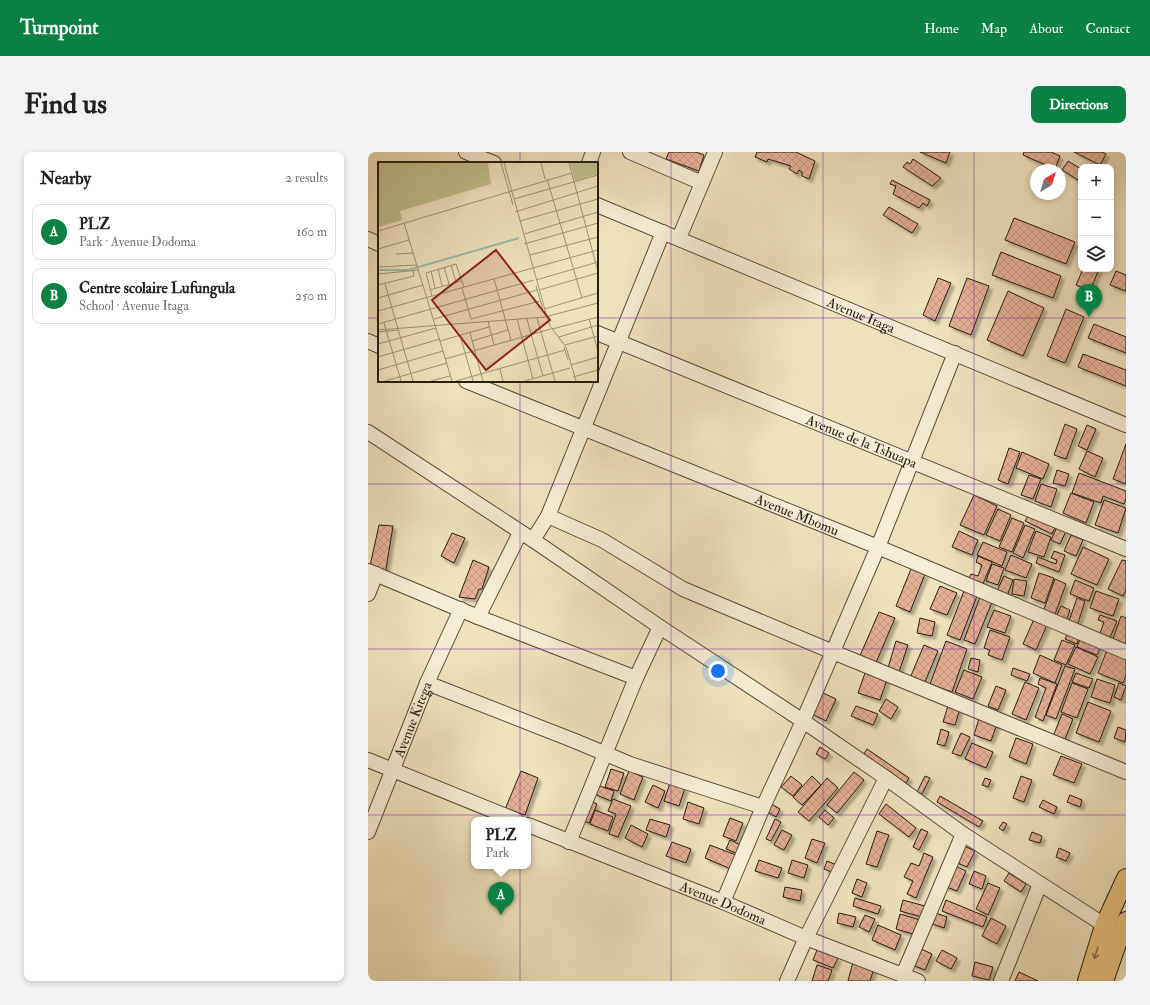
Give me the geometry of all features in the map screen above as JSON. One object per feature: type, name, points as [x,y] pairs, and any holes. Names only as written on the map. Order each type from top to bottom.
[{"type":"main road","points":[[1087,981],[1104,926],[1126,878]]},
{"type":"main road","points":[[1104,981],[1124,931]]},
{"type":"street","points":[[466,152],[489,158]]},
{"type":"street","points":[[589,162],[593,152]]},
{"type":"street","points":[[630,152],[651,156],[702,183]]},
{"type":"street","points":[[679,238],[715,152]]},
{"type":"street","name":"Avenue Itaga","points":[[598,205],[1126,425]]},
{"type":"street","points":[[533,540],[548,516],[663,232]]},
{"type":"street","points":[[368,239],[378,244]]},
{"type":"street","name":"Avenue de la Tshuapa","points":[[598,333],[1126,549]]},
{"type":"street","points":[[368,341],[378,346]]},
{"type":"street","points":[[722,902],[878,547],[956,353]]},
{"type":"street","name":"Avenue Mbomu","points":[[468,382],[878,547],[1126,652]]},
{"type":"street","points":[[368,432],[520,533],[533,540],[660,627],[803,720],[963,834],[1104,926],[1124,931]]},
{"type":"street","points":[[548,516],[602,540],[683,589],[1126,772]]},
{"type":"street","points":[[478,617],[520,533]]},
{"type":"street","points":[[368,594],[372,573],[478,617],[636,678]]},
{"type":"street","name":"Avenue Kitega","points":[[368,832],[427,683],[461,610]]},
{"type":"street","points":[[569,842],[636,678],[660,627]]},
{"type":"street","points":[[427,683],[630,764],[763,807]]},
{"type":"street","points":[[368,760],[509,817]]},
{"type":"street","points":[[787,981],[806,938],[886,778]]},
{"type":"street","name":"Avenue Dodoma","points":[[531,826],[908,978]]},
{"type":"street","points":[[908,978],[963,834]]},
{"type":"street","points":[[1000,981],[1040,884]]},
{"type":"building","points":[[669,152],[696,152],[704,155],[699,171],[666,159]]},
{"type":"building","points":[[757,152],[796,152],[815,161],[809,179],[802,176],[802,172],[799,170],[797,174],[789,169],[791,166],[768,159],[767,162],[755,157]]},
{"type":"building","points":[[920,152],[950,152],[946,163]]},
{"type":"building","points":[[1024,152],[1051,152],[1060,156],[1057,164],[1044,164],[1023,155]]},
{"type":"building","points":[[1074,152],[1102,152],[1106,154],[1101,164]]},
{"type":"building","points":[[913,159],[941,178],[932,186],[903,167],[907,162],[910,164]]},
{"type":"building","points":[[1068,161],[1078,167],[1078,180],[1066,173],[1066,164]]},
{"type":"building","points":[[892,180],[930,200],[927,206],[923,203],[919,208],[893,194],[896,186],[890,184]]},
{"type":"building","points":[[889,207],[918,224],[912,233],[883,215]]},
{"type":"building","points":[[1014,218],[1075,242],[1066,264],[1005,240]]},
{"type":"building","points":[[1001,252],[1061,276],[1053,298],[992,275]]},
{"type":"building","points":[[1116,271],[1126,275],[1126,291],[1110,285]]},
{"type":"building","points":[[1082,272],[1098,272],[1090,291],[1076,285]]},
{"type":"building","points":[[938,278],[951,283],[935,321],[923,315]]},
{"type":"building","points":[[967,278],[989,286],[971,335],[949,326]]},
{"type":"building","points":[[1008,291],[1044,308],[1023,356],[987,340]]},
{"type":"building","points":[[1066,309],[1084,317],[1065,363],[1047,356]]},
{"type":"building","points":[[1094,324],[1126,337],[1126,353],[1088,338]]},
{"type":"building","points":[[1083,354],[1126,370],[1126,386],[1078,367]]},
{"type":"building","points":[[1065,424],[1077,429],[1066,459],[1054,455]]},
{"type":"building","points":[[1087,425],[1096,429],[1087,450],[1078,446]]},
{"type":"building","points":[[1126,444],[1126,484],[1113,479]]},
{"type":"building","points":[[1009,448],[1020,452],[1008,484],[998,480]]},
{"type":"building","points":[[1087,451],[1103,458],[1095,477],[1079,469]]},
{"type":"building","points":[[1022,452],[1049,464],[1043,479],[1016,468]]},
{"type":"building","points":[[1057,470],[1069,474],[1065,486],[1053,483]]},
{"type":"building","points":[[1079,473],[1126,491],[1126,499],[1124,504],[1103,496],[1101,503],[1072,493]]},
{"type":"building","points":[[1029,475],[1041,479],[1033,499],[1021,495]]},
{"type":"building","points":[[1041,484],[1057,489],[1051,507],[1035,501]]},
{"type":"building","points":[[1071,493],[1094,502],[1086,523],[1063,513]]},
{"type":"building","points":[[974,495],[997,506],[984,535],[960,525]]},
{"type":"building","points":[[1104,500],[1126,508],[1118,533],[1095,525]]},
{"type":"building","points":[[998,509],[1011,515],[1000,541],[986,535]]},
{"type":"building","points":[[1030,513],[1056,525],[1052,534],[1025,521]]},
{"type":"building","points":[[1012,518],[1024,523],[1012,552],[999,547]]},
{"type":"building","points":[[379,525],[393,526],[385,575],[370,566]]},
{"type":"building","points":[[1025,525],[1035,529],[1023,558],[1013,553]]},
{"type":"building","points":[[1058,525],[1067,529],[1060,544],[1051,540]]},
{"type":"building","points":[[959,531],[978,540],[972,555],[952,547]]},
{"type":"building","points":[[1036,531],[1051,537],[1044,557],[1028,552]]},
{"type":"building","points":[[452,533],[465,538],[454,563],[441,556]]},
{"type":"building","points":[[1071,535],[1083,540],[1076,556],[1064,551]]},
{"type":"building","points":[[983,542],[1007,552],[1002,566],[977,555]]},
{"type":"building","points":[[1083,547],[1109,559],[1097,585],[1071,574]]},
{"type":"building","points":[[1054,551],[1065,555],[1059,572],[1036,563],[1038,557],[1056,564],[1057,560],[1051,558]]},
{"type":"building","points":[[1011,555],[1032,564],[1026,578],[1005,570]]},
{"type":"building","points":[[978,556],[992,562],[982,586],[968,580],[971,574],[978,576],[982,565],[976,562]]},
{"type":"building","points":[[473,560],[489,567],[482,589],[479,589],[475,599],[459,597]]},
{"type":"building","points":[[1122,560],[1126,561],[1126,590],[1123,596],[1108,589]]},
{"type":"building","points":[[992,564],[1004,568],[998,585],[986,581]]},
{"type":"building","points":[[911,569],[925,574],[910,612],[896,606]]},
{"type":"building","points":[[1039,573],[1054,578],[1045,603],[1031,598]]},
{"type":"building","points":[[1004,576],[1013,580],[1007,596],[997,591]]},
{"type":"building","points":[[1014,579],[1027,581],[1024,596],[1012,594]]},
{"type":"building","points":[[1055,579],[1066,584],[1054,617],[1043,612]]},
{"type":"building","points":[[1075,580],[1094,588],[1089,601],[1070,594]]},
{"type":"building","points":[[940,586],[957,593],[947,615],[930,609]]},
{"type":"building","points":[[964,591],[977,596],[960,640],[947,635]]},
{"type":"building","points":[[1096,591],[1119,599],[1113,616],[1090,608]]},
{"type":"building","points":[[980,597],[992,602],[975,644],[964,640]]},
{"type":"building","points":[[1077,598],[1085,601],[1077,626],[1068,624]]},
{"type":"building","points":[[1061,606],[1070,610],[1066,621],[1056,617]]},
{"type":"building","points":[[994,610],[1011,616],[1005,633],[987,627]]},
{"type":"building","points":[[879,612],[895,618],[875,665],[859,658]]},
{"type":"building","points":[[1100,615],[1117,621],[1109,640],[1099,636],[1104,622],[1098,620]]},
{"type":"building","points":[[1121,616],[1126,618],[1126,644],[1113,639]]},
{"type":"building","points":[[920,618],[935,622],[932,636],[917,633]]},
{"type":"building","points":[[1034,619],[1047,625],[1036,650],[1023,644]]},
{"type":"building","points":[[990,630],[1010,637],[1002,660],[988,655],[990,650],[984,648]]},
{"type":"building","points":[[1068,632],[1079,636],[1077,644],[1065,639]]},
{"type":"building","points":[[1081,637],[1101,646],[1097,655],[1077,647]]},
{"type":"building","points":[[1062,640],[1075,645],[1066,665],[1054,660]]},
{"type":"building","points":[[896,641],[908,645],[899,672],[888,668]]},
{"type":"building","points":[[946,641],[967,649],[952,692],[930,684]]},
{"type":"building","points":[[924,645],[938,651],[924,684],[910,678]]},
{"type":"building","points":[[1076,647],[1098,657],[1090,674],[1068,664]]},
{"type":"building","points":[[1107,650],[1126,658],[1126,676],[1123,683],[1098,673]]},
{"type":"building","points":[[1040,655],[1062,665],[1055,683],[1033,673]]},
{"type":"building","points":[[971,658],[980,660],[978,672],[968,669]]},
{"type":"building","points":[[1065,666],[1075,669],[1056,719],[1046,715]]},
{"type":"building","points":[[1013,668],[1030,674],[1027,681],[1011,675]]},
{"type":"building","points":[[866,670],[888,677],[880,700],[858,693]]},
{"type":"building","points":[[964,670],[982,677],[973,699],[955,692]]},
{"type":"building","points":[[1076,673],[1093,679],[1089,688],[1072,682]]},
{"type":"building","points":[[1040,678],[1057,684],[1043,721],[1035,717],[1046,688],[1038,684]]},
{"type":"building","points":[[1097,679],[1115,685],[1110,703],[1091,697]]},
{"type":"building","points":[[1025,682],[1039,688],[1026,720],[1012,714]]},
{"type":"building","points":[[1072,683],[1088,689],[1077,718],[1061,712]]},
{"type":"building","points":[[1119,683],[1126,686],[1121,700],[1114,697]]},
{"type":"building","points":[[996,686],[1006,690],[998,710],[988,706]]},
{"type":"building","points":[[821,692],[836,699],[826,721],[810,713]]},
{"type":"building","points":[[886,699],[898,707],[891,719],[879,711]]},
{"type":"building","points":[[1088,702],[1111,711],[1099,742],[1076,733]]},
{"type":"building","points":[[856,706],[878,714],[873,725],[851,716]]},
{"type":"building","points":[[948,706],[960,709],[955,725],[943,722]]},
{"type":"building","points":[[1062,714],[1073,719],[1063,744],[1052,739]]},
{"type":"building","points":[[980,715],[998,721],[991,741],[974,735]]},
{"type":"building","points":[[1118,727],[1126,730],[1125,742],[1114,738]]},
{"type":"building","points":[[941,729],[949,732],[945,746],[937,744]]},
{"type":"building","points":[[961,733],[970,737],[961,756],[952,753]]},
{"type":"building","points":[[1016,738],[1033,744],[1026,764],[1009,757]]},
{"type":"building","points":[[972,743],[993,752],[986,768],[965,759]]},
{"type":"building","points":[[820,747],[829,753],[825,759],[816,754]]},
{"type":"building","points":[[867,749],[909,778],[906,783],[864,754]]},
{"type":"building","points":[[1061,756],[1082,764],[1074,783],[1053,775]]},
{"type":"building","points":[[611,769],[624,773],[618,791],[605,787]]},
{"type":"building","points":[[521,771],[538,778],[525,815],[506,809]]},
{"type":"building","points":[[629,771],[643,777],[634,800],[620,794]]},
{"type":"building","points":[[854,772],[864,780],[837,813],[827,805]]},
{"type":"building","points":[[791,776],[802,785],[793,796],[781,787]]},
{"type":"building","points":[[812,776],[821,785],[802,805],[793,797]]},
{"type":"building","points":[[925,776],[930,778],[922,794],[917,792]]},
{"type":"building","points":[[1021,776],[1032,780],[1024,802],[1013,798]]},
{"type":"building","points":[[827,778],[838,788],[809,821],[798,812]]},
{"type":"building","points":[[985,778],[991,780],[988,787],[982,785]]},
{"type":"building","points":[[670,783],[685,788],[679,806],[664,801]]},
{"type":"building","points":[[597,785],[614,791],[611,801],[594,794]]},
{"type":"building","points":[[653,785],[665,791],[658,808],[645,802]]},
{"type":"building","points":[[1070,795],[1082,800],[1080,807],[1067,802]]},
{"type":"building","points":[[940,796],[983,821],[979,827],[937,802]]},
{"type":"building","points":[[613,799],[631,806],[618,837],[609,834],[616,814],[608,811]]},
{"type":"building","points":[[589,800],[597,804],[589,823],[581,820]]},
{"type":"building","points":[[1043,800],[1057,807],[1054,814],[1039,807]]},
{"type":"building","points":[[688,802],[704,808],[699,824],[683,819]]},
{"type":"building","points":[[768,802],[780,809],[776,817],[763,809]]},
{"type":"building","points":[[886,804],[916,828],[909,837],[879,814]]},
{"type":"building","points":[[595,810],[613,817],[608,831],[590,824]]},
{"type":"building","points":[[825,810],[834,818],[828,825],[819,817]]},
{"type":"building","points":[[730,818],[743,823],[736,841],[723,836]]},
{"type":"building","points":[[650,819],[670,825],[666,837],[646,830]]},
{"type":"building","points":[[775,819],[781,822],[771,841],[766,839]]},
{"type":"building","points":[[1003,822],[1007,824],[1003,831],[999,828]]},
{"type":"building","points":[[631,825],[648,834],[642,847],[625,838]]},
{"type":"building","points":[[921,829],[928,832],[919,850],[913,847]]},
{"type":"building","points":[[782,830],[792,835],[784,850],[774,845]]},
{"type":"building","points":[[877,831],[889,835],[877,867],[866,864]]},
{"type":"building","points":[[1032,832],[1042,836],[1040,843],[1029,840]]},
{"type":"building","points":[[812,839],[825,843],[817,863],[805,858]]},
{"type":"building","points":[[730,840],[745,847],[741,855],[726,849]]},
{"type":"building","points":[[672,842],[691,849],[686,863],[666,856]]},
{"type":"building","points":[[710,845],[736,855],[731,869],[705,858]]},
{"type":"building","points":[[962,845],[975,851],[967,867],[955,862]]},
{"type":"building","points":[[1059,848],[1070,853],[1066,861],[1056,857]]},
{"type":"building","points":[[924,853],[933,857],[916,898],[907,894],[913,881],[904,877],[911,863],[919,866]]},
{"type":"building","points":[[759,860],[782,868],[778,878],[755,871]]},
{"type":"building","points":[[792,860],[808,865],[804,878],[788,873]]},
{"type":"building","points":[[827,861],[837,865],[834,873],[824,869]]},
{"type":"building","points":[[953,865],[966,871],[957,891],[944,886]]},
{"type":"building","points":[[974,871],[986,876],[982,889],[969,884]]},
{"type":"building","points":[[1009,873],[1026,884],[1021,892],[1004,881]]},
{"type":"building","points":[[857,879],[867,883],[862,897],[852,893]]},
{"type":"building","points":[[988,883],[1000,888],[988,915],[976,909]]},
{"type":"building","points":[[785,887],[802,890],[800,901],[783,897]]},
{"type":"building","points":[[855,898],[881,906],[878,914],[853,906]]},
{"type":"building","points":[[903,900],[925,906],[922,917],[900,911]]},
{"type":"building","points":[[946,900],[987,917],[983,927],[942,911]]},
{"type":"building","points":[[933,912],[947,917],[944,928],[930,923]]},
{"type":"building","points":[[839,913],[856,917],[853,927],[837,923]]},
{"type":"building","points":[[900,914],[920,920],[916,935],[896,929]]},
{"type":"building","points":[[865,915],[875,919],[869,932],[859,927]]},
{"type":"building","points":[[991,918],[1006,926],[997,944],[982,936]]},
{"type":"building","points":[[878,925],[901,935],[895,950],[872,940]]},
{"type":"building","points":[[919,948],[932,954],[925,970],[912,965]]},
{"type":"building","points":[[817,950],[838,958],[833,968],[813,960]]},
{"type":"building","points":[[942,950],[957,958],[951,969],[936,961]]},
{"type":"building","points":[[853,962],[874,968],[870,981],[848,981]]},
{"type":"building","points":[[975,962],[993,967],[989,980],[972,976]]},
{"type":"building","points":[[817,965],[832,970],[828,981],[812,981]]},
{"type":"building","points":[[1019,972],[1038,981],[1015,981]]},
{"type":"place","name":"Centre scolaire Lufungula","points":[[1089,317]]},
{"type":"place","name":"PLZ","points":[[501,915]]}]
